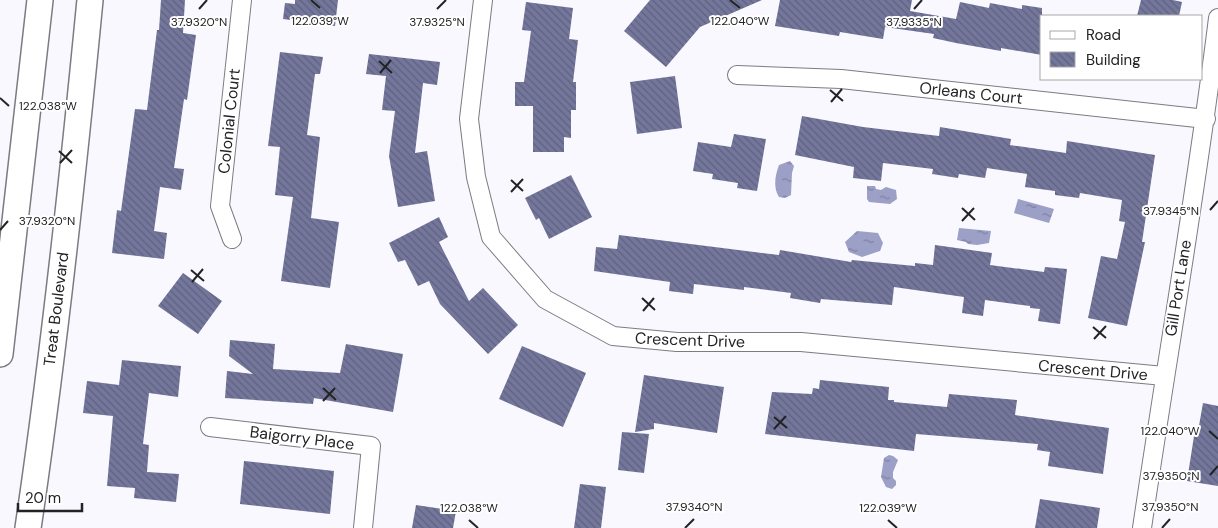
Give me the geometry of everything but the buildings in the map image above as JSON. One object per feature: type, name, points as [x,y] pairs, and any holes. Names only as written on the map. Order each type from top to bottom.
[{"type":"main road","points":[[0,354],[40,0]]},
{"type":"main road","name":"Treat Boulevard","points":[[28,528],[42,434],[64,250],[90,0]]},
{"type":"street","name":"Colonial Court","points":[[232,239],[220,206],[242,0]]},
{"type":"street","name":"Crescent Drive","points":[[483,0],[469,119],[476,177],[491,236],[545,298],[553,303],[613,336],[677,342],[801,342],[1164,376]]},
{"type":"street","name":"Gill Port Lane","points":[[1142,528],[1164,376],[1206,119],[1218,18]]},
{"type":"street","name":"Orleans Court","points":[[736,75],[841,78],[1206,119]]},
{"type":"street","name":"Baigorry Place","points":[[210,428],[371,446],[362,528]]},
{"type":"water","points":[[790,161],[794,166],[791,195],[785,198],[779,197],[775,185],[779,165]]},
{"type":"water","points":[[867,186],[875,186],[876,189],[881,190],[886,187],[896,190],[897,199],[890,204],[869,202],[867,199]]},
{"type":"water","points":[[1018,199],[1054,209],[1049,223],[1014,213]]},
{"type":"water","points":[[959,228],[991,231],[989,243],[977,245],[957,240]]},
{"type":"water","points":[[857,231],[878,233],[883,243],[880,251],[862,257],[849,252],[845,242]]},
{"type":"water","points":[[889,455],[898,460],[893,472],[896,485],[892,489],[886,487],[881,477],[884,458]]}]
